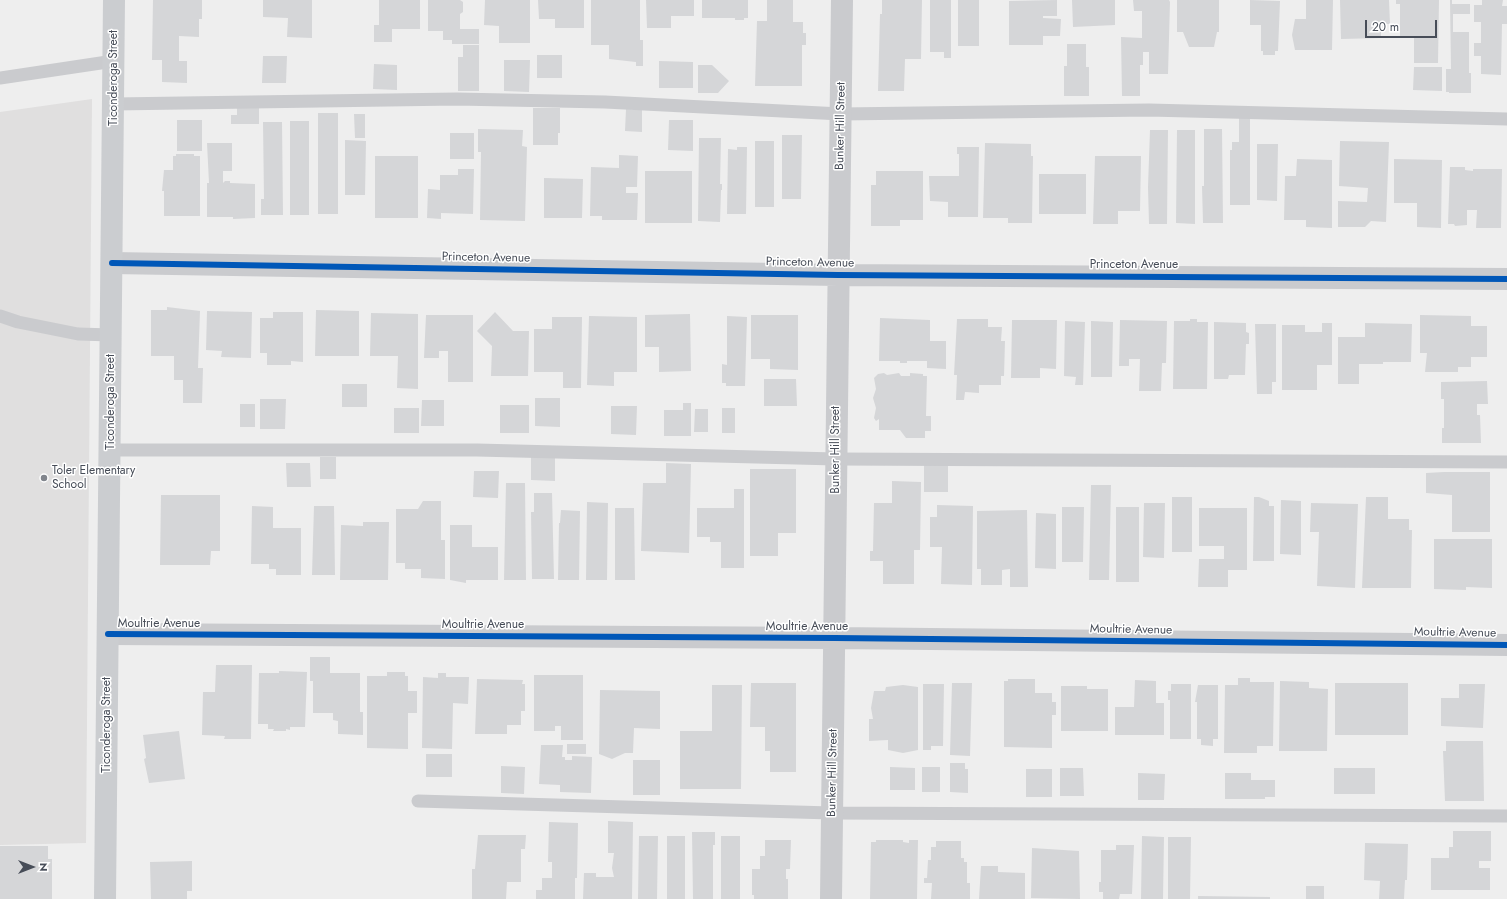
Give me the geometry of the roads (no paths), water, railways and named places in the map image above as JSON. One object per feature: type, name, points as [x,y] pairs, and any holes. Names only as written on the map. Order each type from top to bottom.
[{"type":"street","name":"Ticonderoga Street","points":[[105,899],[111,450],[114,0]]},
{"type":"street","name":"Bunker Hill Street","points":[[831,899],[842,0]]},
{"type":"street","name":"Princeton Avenue","points":[[112,263],[838,274],[1507,279]]},
{"type":"street","name":"Moultrie Avenue","points":[[108,634],[835,638],[1507,645]]},
{"type":"lane","points":[[0,78],[114,61]]},
{"type":"lane","points":[[114,104],[464,99],[605,102],[841,114],[1148,110],[1507,119]]},
{"type":"lane","points":[[0,316],[18,322],[78,334],[112,335]]},
{"type":"lane","points":[[111,450],[477,450],[836,459],[1507,462]]},
{"type":"lane","points":[[418,801],[831,813],[1507,816]]},
{"type":"place","name":"Toler Elementary School","points":[[44,478]]}]
